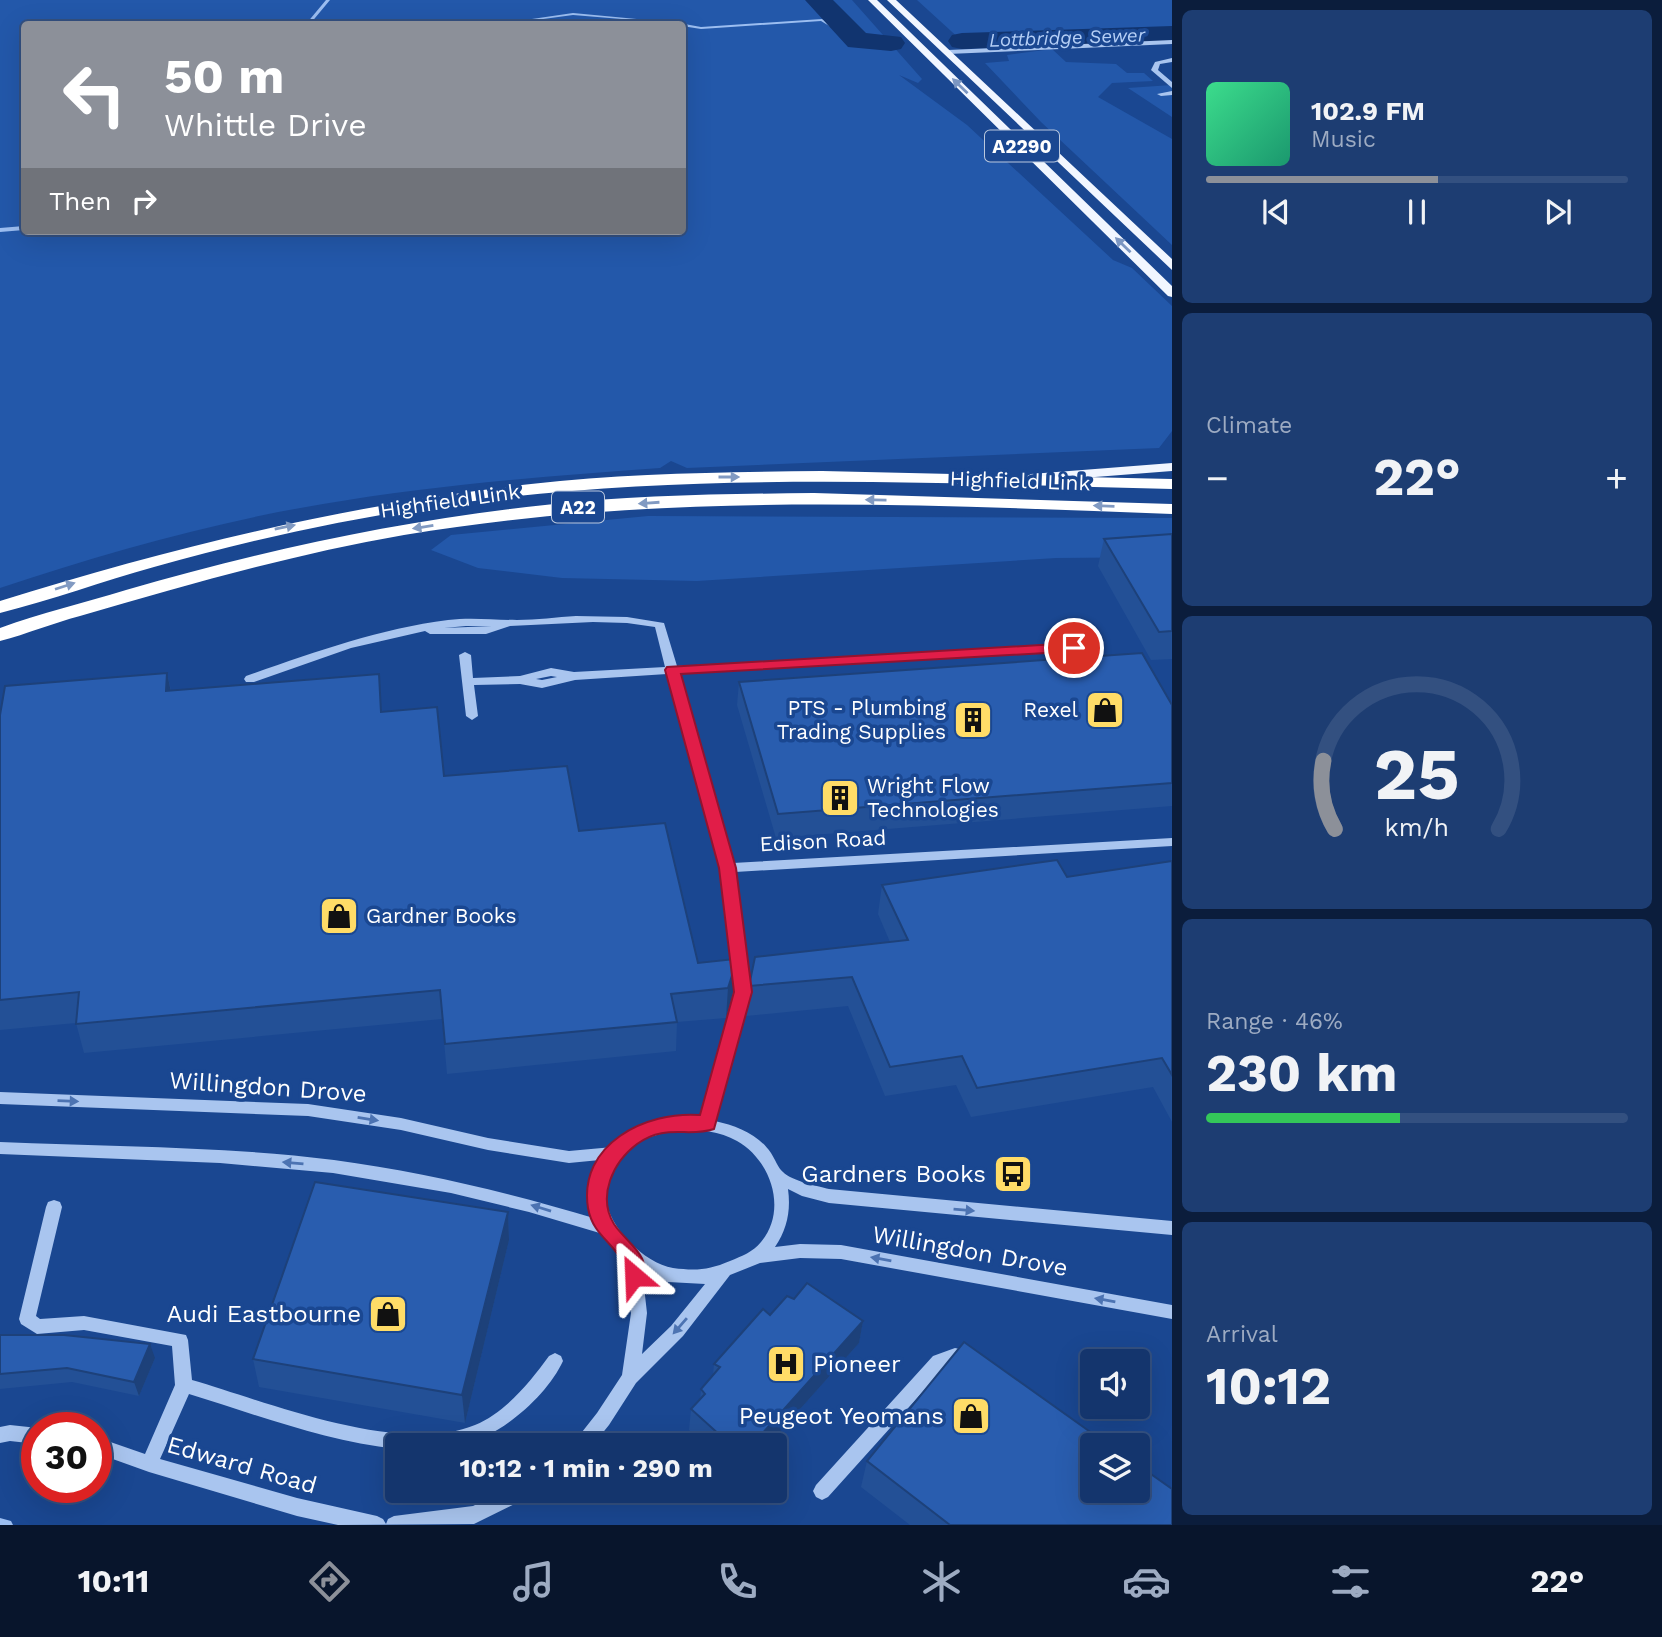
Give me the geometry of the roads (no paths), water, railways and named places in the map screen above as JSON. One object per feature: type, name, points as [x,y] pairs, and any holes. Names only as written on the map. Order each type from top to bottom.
[{"type":"highway","name":"Highfield Link","points":[[0,607],[112,571],[269,531],[395,506],[490,494],[696,477],[1172,484]]},
{"type":"highway","name":"Highfield Link","points":[[0,635],[280,552],[454,522],[579,507],[693,500],[831,499],[1172,509]]},
{"type":"main road","name":"A2290","points":[[872,0],[1172,293]]},
{"type":"main road","name":"A2290","points":[[891,0],[1172,266]]},
{"type":"main road","points":[[1003,480],[1172,467]]},
{"type":"street","points":[[948,52],[1172,42]]},
{"type":"street","points":[[1172,60],[1157,63],[1154,69],[1172,86]]},
{"type":"street","points":[[1161,94],[1172,93]]},
{"type":"street","points":[[250,679],[352,642],[409,629],[451,633],[486,631],[512,624],[636,620],[660,625],[727,868],[743,992],[707,1124]]},
{"type":"street","points":[[467,682],[520,680],[542,684],[574,676],[700,666],[1074,648]]},
{"type":"street","points":[[466,655],[472,716]]},
{"type":"street","name":"Edison Road","points":[[727,868],[1172,842]]},
{"type":"street","name":"Willingdon Drove","points":[[0,1098],[308,1110],[401,1124],[488,1144],[569,1157],[613,1153]]},
{"type":"street","points":[[680,1122],[707,1124],[730,1131],[751,1142],[767,1158],[778,1177],[783,1198],[782,1219],[773,1238],[758,1256],[723,1274],[691,1278],[659,1272],[632,1257],[606,1228],[598,1209],[598,1189],[603,1170],[613,1153],[631,1137],[655,1126],[680,1122]]},
{"type":"street","points":[[0,1148],[293,1162],[352,1170],[531,1205],[606,1228]]},
{"type":"street","name":"Willingdon Drove","points":[[778,1177],[802,1189],[829,1196],[1172,1228]]},
{"type":"street","points":[[54,1206],[27,1319],[37,1327],[84,1323],[180,1340],[184,1385],[149,1464]]},
{"type":"street","name":"Willingdon Drove","points":[[758,1256],[800,1251],[841,1252],[1172,1312]]},
{"type":"street","points":[[630,1377],[639,1314],[632,1257]]},
{"type":"street","points":[[591,1433],[630,1377],[677,1331],[723,1274]]},
{"type":"street","points":[[822,1491],[939,1361],[962,1356],[985,1366]]},
{"type":"street","points":[[184,1385],[380,1440],[439,1444],[476,1433],[501,1418],[524,1399],[555,1361]]},
{"type":"street","points":[[0,1435],[21,1434]]},
{"type":"street","name":"Edward Road","points":[[112,1451],[297,1507],[377,1525]]},
{"type":"street","points":[[394,1525],[477,1520],[504,1503]]},
{"type":"waterway","points":[[310,21],[328,0]]},
{"type":"waterway","points":[[818,0],[858,41],[891,43]]},
{"type":"waterway","points":[[521,21],[573,14],[647,21]]},
{"type":"waterway","points":[[686,26],[701,28],[822,20],[858,41]]},
{"type":"waterway","name":"Lottbridge Sewer","points":[[962,41],[1172,34]]},
{"type":"waterway","points":[[0,230],[21,228]]},
{"type":"waterway","points":[[0,1524],[6,1525]]},
{"type":"place","name":"Rexel","points":[[1105,710]]},
{"type":"place","name":"PTS - Plumbing Trading Supplies","points":[[973,720]]},
{"type":"place","name":"Wright Flow Technologies","points":[[840,798]]},
{"type":"place","name":"Gardner Books","points":[[339,916]]},
{"type":"place","name":"Gardners Books","points":[[1013,1174]]},
{"type":"place","name":"Audi Eastbourne","points":[[388,1314]]},
{"type":"place","name":"Pioneer","points":[[786,1364]]},
{"type":"place","name":"Peugeot Yeomans","points":[[971,1416]]}]
